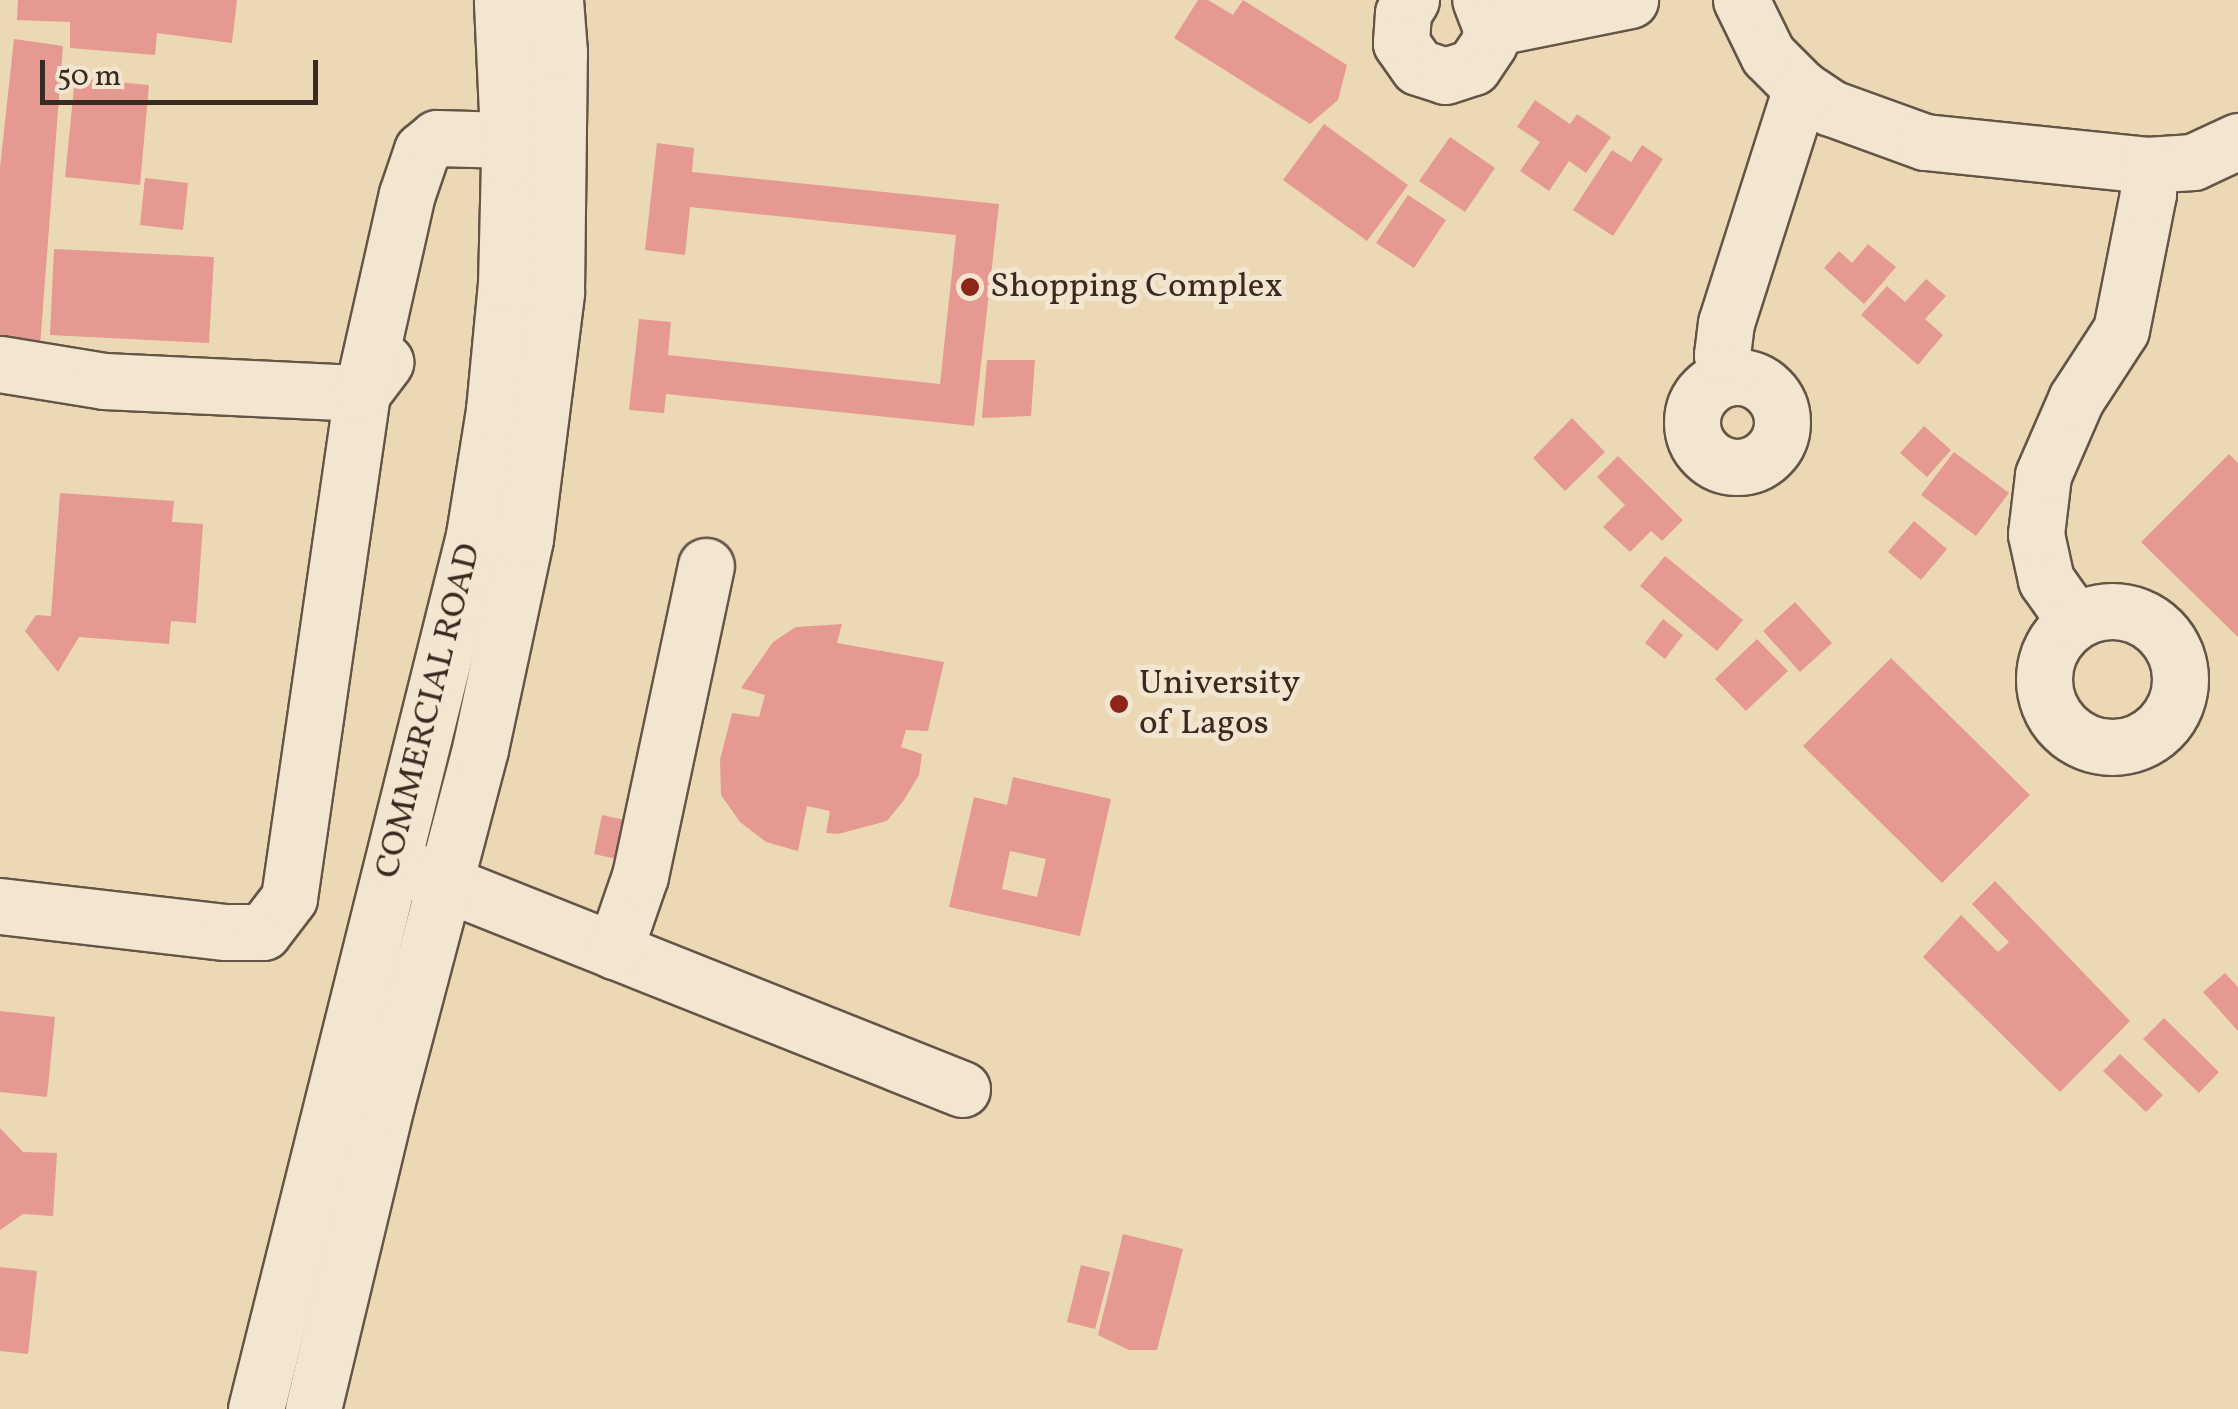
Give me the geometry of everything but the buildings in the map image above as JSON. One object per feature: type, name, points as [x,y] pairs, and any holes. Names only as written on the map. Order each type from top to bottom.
[{"type":"street","name":"COMMERCIAL ROAD","points":[[256,1409],[477,517],[506,284],[508,140],[502,0]]},
{"type":"street","name":"COMMERCIAL ROAD","points":[[313,1409],[480,749],[525,539],[556,292],[556,0]]},
{"type":"street","points":[[1411,0],[1403,13],[1401,42],[1418,66],[1445,76],[1473,66],[1490,42],[1486,14],[1630,0]]},
{"type":"street","points":[[1741,0],[1768,55],[1802,88],[1831,108],[1925,142],[2146,165],[2193,162],[2238,140]]},
{"type":"street","points":[[1727,378],[1722,355],[1726,323],[1802,88]]},
{"type":"street","points":[[0,906],[226,932],[264,932],[289,898],[362,392],[384,364],[396,323],[408,160],[428,141],[441,137],[508,140]]},
{"type":"street","points":[[2074,621],[2046,580],[2036,534],[2042,475],[2076,399],[2121,330],[2148,194],[2146,165]]},
{"type":"street","points":[[0,364],[104,382],[362,392]]},
{"type":"street","points":[[614,951],[640,876],[706,566]]},
{"type":"street","points":[[391,862],[962,1090]]},
{"type":"place","name":"Shopping Complex","points":[[970,287]]},
{"type":"place","name":"University of Lagos","points":[[1119,704]]}]
